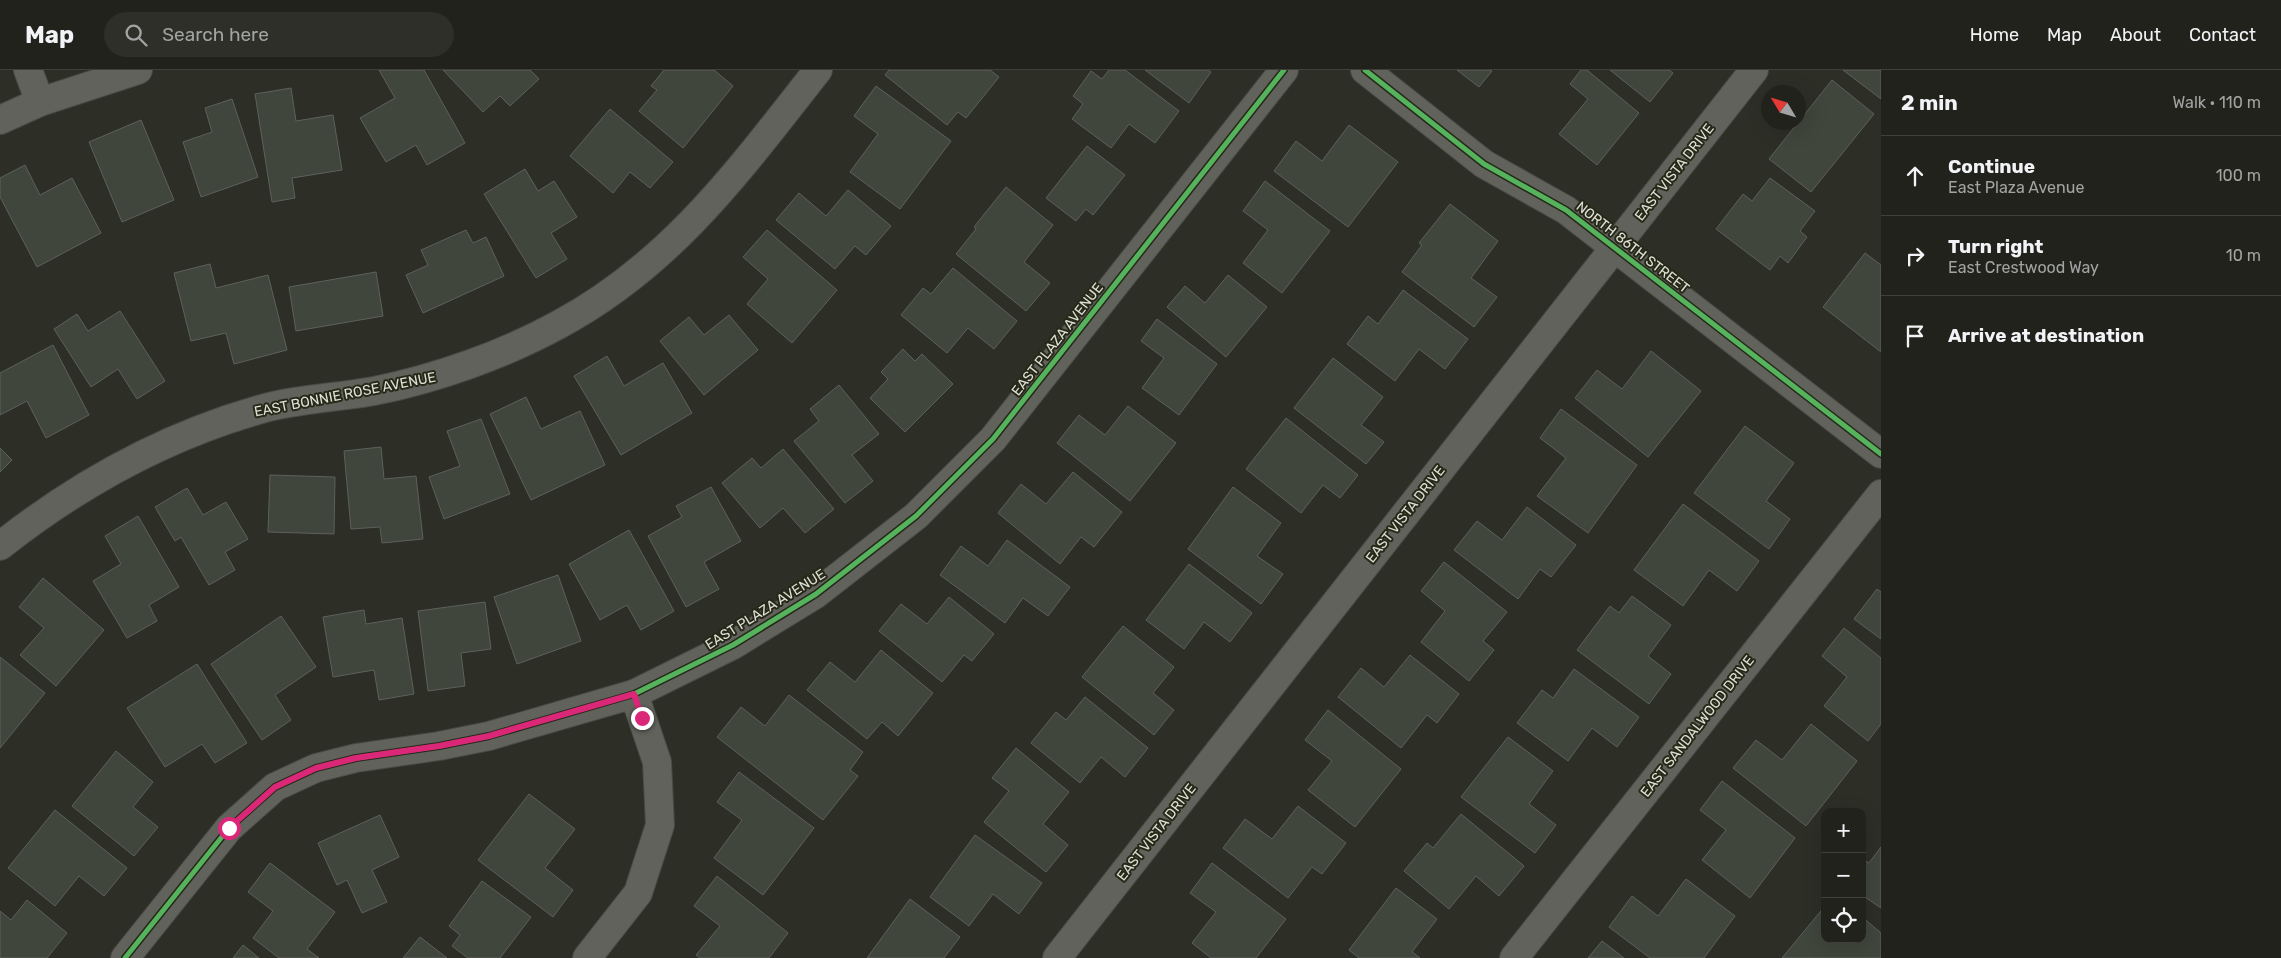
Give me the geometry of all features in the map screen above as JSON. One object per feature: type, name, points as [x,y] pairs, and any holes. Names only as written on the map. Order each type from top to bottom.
[{"type":"street","points":[[28,70],[40,102]]},
{"type":"street","points":[[0,120],[40,102],[138,70]]},
{"type":"street","name":"EAST BONNIE ROSE AVENUE","points":[[0,546],[31,522],[102,476],[207,426],[261,409],[375,390],[437,376],[558,325],[619,286],[674,242],[725,188],[818,70]]},
{"type":"street","name":"EAST PLAZA AVENUE","points":[[125,958],[229,828],[275,787],[316,768],[356,758],[439,746],[489,736],[634,694],[733,645],[816,594],[916,516],[993,439],[1284,70]]},
{"type":"street","name":"NORTH 86TH STREET","points":[[1365,70],[1484,164],[1566,210],[1881,454]]},
{"type":"street","name":"EAST VISTA DRIVE","points":[[1057,958],[1754,70]]},
{"type":"street","name":"EAST SANDALWOOD DRIVE","points":[[1514,958],[1881,494]]},
{"type":"street","points":[[587,958],[638,893],[660,825],[656,762],[634,694]]},
{"type":"building","points":[[379,70],[424,70],[465,143],[427,165],[416,145],[386,162],[360,118],[395,98]]},
{"type":"building","points":[[443,70],[530,70],[539,79],[510,106],[500,96],[483,112]]},
{"type":"building","points":[[664,70],[714,70],[733,86],[683,148],[639,111],[657,90],[651,86]]},
{"type":"building","points":[[889,70],[990,70],[999,77],[966,118],[958,112],[947,125],[885,75]]},
{"type":"building","points":[[1109,70],[1125,70],[1179,111],[1155,143],[1129,124],[1111,148],[1072,119],[1083,104],[1073,96],[1091,71],[1102,79]]},
{"type":"building","points":[[1145,70],[1208,70],[1211,72],[1189,103]]},
{"type":"building","points":[[1457,70],[1490,70],[1492,71],[1479,87]]},
{"type":"building","points":[[1581,70],[1587,70],[1639,113],[1597,165],[1559,134],[1588,99],[1570,84]]},
{"type":"building","points":[[1610,70],[1669,70],[1673,73],[1650,102]]},
{"type":"building","points":[[1843,70],[1881,70],[1881,99]]},
{"type":"building","points":[[1832,80],[1874,114],[1811,192],[1769,159],[1792,130],[1806,130],[1806,113]]},
{"type":"building","points":[[876,86],[951,141],[900,209],[850,172],[878,134],[854,116]]},
{"type":"building","points":[[291,88],[296,121],[333,115],[342,170],[292,178],[295,198],[272,202],[255,94]]},
{"type":"building","points":[[232,99],[258,177],[201,197],[183,142],[212,132],[205,108]]},
{"type":"building","points":[[610,109],[673,162],[650,188],[630,172],[613,193],[570,156]]},
{"type":"building","points":[[141,120],[174,200],[122,222],[89,142]]},
{"type":"building","points":[[1349,125],[1398,162],[1348,227],[1274,171],[1296,141],[1322,161]]},
{"type":"building","points":[[1087,146],[1125,175],[1093,215],[1086,209],[1076,221],[1046,198]]},
{"type":"building","points":[[25,165],[40,195],[72,178],[101,233],[37,267],[0,197],[0,178]]},
{"type":"building","points":[[525,169],[538,191],[554,181],[577,217],[551,233],[567,259],[536,278],[484,194]]},
{"type":"building","points":[[1770,178],[1815,211],[1800,231],[1807,237],[1788,263],[1780,256],[1770,270],[1716,229],[1743,194],[1752,201]]},
{"type":"building","points":[[1265,181],[1330,231],[1282,293],[1243,263],[1268,230],[1243,211]]},
{"type":"building","points":[[1006,187],[1053,225],[1024,262],[1050,283],[1026,311],[956,254],[976,229],[974,227]]},
{"type":"building","points":[[848,190],[891,226],[866,255],[855,246],[835,269],[776,220],[799,193],[826,216]]},
{"type":"building","points":[[1450,204],[1498,241],[1471,278],[1497,297],[1474,327],[1402,272],[1422,245],[1419,243]]},
{"type":"building","points":[[466,230],[473,243],[486,237],[504,276],[423,313],[406,275],[428,265],[421,250]]},
{"type":"building","points":[[767,230],[837,290],[792,343],[747,304],[768,279],[743,257]]},
{"type":"building","points":[[1865,253],[1881,265],[1881,352],[1823,307]]},
{"type":"building","points":[[210,264],[216,288],[268,275],[287,350],[234,364],[226,333],[191,341],[174,273]]},
{"type":"building","points":[[953,268],[1017,321],[994,349],[968,328],[947,353],[901,315],[923,288],[931,294]]},
{"type":"building","points":[[376,272],[383,316],[296,331],[289,287]]},
{"type":"building","points":[[1228,275],[1267,307],[1226,357],[1167,307],[1185,286],[1205,303]]},
{"type":"building","points":[[1403,290],[1468,339],[1445,369],[1419,349],[1395,381],[1347,344],[1368,316],[1378,324]]},
{"type":"building","points":[[120,311],[165,381],[137,399],[118,369],[91,387],[54,329],[77,314],[88,331]]},
{"type":"building","points":[[729,315],[758,350],[704,395],[660,341],[689,317],[704,335]]},
{"type":"building","points":[[1157,319],[1217,364],[1179,415],[1142,388],[1164,358],[1141,341]]},
{"type":"building","points":[[53,345],[89,415],[46,438],[27,401],[0,415],[0,373]]},
{"type":"building","points":[[903,349],[915,361],[922,354],[953,384],[905,432],[870,398],[888,379],[881,372]]},
{"type":"building","points":[[1651,351],[1701,391],[1648,457],[1575,398],[1597,370],[1622,389]]},
{"type":"building","points":[[607,356],[624,386],[663,363],[692,413],[621,455],[574,376]]},
{"type":"building","points":[[1333,358],[1383,397],[1361,425],[1384,442],[1366,464],[1294,408]]},
{"type":"building","points":[[839,385],[879,434],[852,455],[873,481],[845,503],[794,441],[819,421],[810,409]]},
{"type":"building","points":[[526,397],[541,429],[580,411],[605,465],[531,500],[490,414]]},
{"type":"building","points":[[1128,406],[1176,443],[1130,501],[1057,443],[1079,415],[1105,435]]},
{"type":"building","points":[[1561,409],[1637,465],[1588,533],[1537,496],[1566,458],[1540,438]]},
{"type":"building","points":[[1286,418],[1358,475],[1340,498],[1323,485],[1301,513],[1246,469]]},
{"type":"building","points":[[481,419],[510,494],[444,519],[429,477],[460,466],[447,431]]},
{"type":"building","points":[[1745,426],[1794,463],[1766,501],[1790,519],[1769,549],[1694,493]]},
{"type":"building","points":[[381,447],[384,479],[416,476],[423,539],[382,543],[380,527],[351,529],[344,451]]},
{"type":"building","points":[[0,448],[12,460],[0,472]]},
{"type":"building","points":[[783,449],[834,509],[805,533],[783,508],[760,528],[722,483],[752,458],[761,468]]},
{"type":"building","points":[[1073,472],[1122,512],[1094,547],[1081,537],[1060,564],[998,513],[1021,484],[1046,504]]},
{"type":"building","points":[[270,475],[335,477],[334,534],[268,532]]},
{"type":"building","points":[[711,487],[741,541],[704,562],[719,589],[686,607],[648,536],[682,517],[676,506]]},
{"type":"building","points":[[1233,487],[1281,523],[1257,556],[1283,574],[1261,604],[1188,549]]},
{"type":"building","points":[[187,488],[203,515],[226,502],[248,539],[225,552],[235,570],[209,585],[181,537],[175,541],[155,507]]},
{"type":"building","points":[[1683,504],[1759,561],[1737,591],[1709,570],[1683,606],[1634,570]]},
{"type":"building","points":[[1527,507],[1576,545],[1551,577],[1540,569],[1518,599],[1454,550],[1477,521],[1502,540]]},
{"type":"building","points":[[138,516],[179,587],[149,605],[157,621],[127,638],[93,581],[121,564],[105,536]]},
{"type":"building","points":[[629,530],[674,611],[641,630],[627,605],[600,620],[569,564]]},
{"type":"building","points":[[1007,540],[1070,587],[1048,616],[1023,598],[1005,623],[940,575],[961,546],[988,566]]},
{"type":"building","points":[[1444,562],[1507,612],[1483,641],[1494,650],[1469,681],[1421,642],[1445,611],[1421,591]]},
{"type":"building","points":[[1189,564],[1252,613],[1230,642],[1204,622],[1184,649],[1146,620]]},
{"type":"building","points":[[558,575],[581,641],[517,664],[494,597]]},
{"type":"building","points":[[43,578],[104,630],[56,686],[20,655],[44,628],[19,607]]},
{"type":"building","points":[[1877,589],[1881,592],[1881,639],[1854,619]]},
{"type":"building","points":[[1632,596],[1671,625],[1648,656],[1671,674],[1649,704],[1577,650],[1610,606],[1619,613]]},
{"type":"building","points":[[949,597],[994,634],[972,661],[964,655],[942,682],[879,631],[901,604],[927,624]]},
{"type":"building","points":[[485,602],[491,649],[461,653],[465,686],[428,691],[418,611]]},
{"type":"building","points":[[364,610],[366,624],[402,618],[414,694],[379,700],[374,670],[333,677],[323,617]]},
{"type":"building","points":[[281,616],[316,667],[275,695],[291,720],[262,740],[211,664]]},
{"type":"building","points":[[1123,626],[1174,667],[1153,693],[1174,710],[1154,735],[1082,677]]},
{"type":"building","points":[[1844,628],[1881,658],[1881,724],[1868,741],[1824,706],[1847,677],[1822,656]]},
{"type":"building","points":[[881,650],[933,693],[898,736],[882,722],[867,739],[807,690],[830,662],[855,682]]},
{"type":"building","points":[[1410,655],[1459,694],[1437,723],[1427,715],[1401,748],[1338,697],[1361,668],[1384,687]]},
{"type":"building","points":[[0,657],[45,693],[0,748]]},
{"type":"building","points":[[197,664],[247,743],[215,763],[202,744],[165,767],[127,708]]},
{"type":"building","points":[[1574,669],[1639,717],[1617,747],[1592,728],[1568,761],[1517,723],[1542,690],[1553,698]]},
{"type":"building","points":[[789,695],[863,752],[850,770],[858,776],[823,820],[717,737],[741,707],[765,726]]},
{"type":"building","points":[[1085,697],[1148,748],[1125,777],[1101,757],[1080,783],[1031,743],[1056,712],[1066,720]]},
{"type":"building","points":[[1328,710],[1401,769],[1355,827],[1308,790],[1332,761],[1305,740]]},
{"type":"building","points":[[1811,724],[1857,761],[1806,826],[1733,768],[1756,740],[1782,760]]},
{"type":"building","points":[[1508,737],[1553,771],[1529,804],[1556,825],[1535,853],[1461,797]]},
{"type":"building","points":[[1016,748],[1069,792],[1043,824],[1068,845],[1046,872],[984,822],[1009,791],[992,778]]},
{"type":"building","points":[[116,751],[153,782],[133,807],[158,827],[134,856],[72,806]]},
{"type":"building","points":[[739,772],[814,828],[763,895],[714,858],[742,820],[717,802]]},
{"type":"building","points":[[1722,781],[1795,838],[1750,898],[1702,860],[1726,830],[1700,810]]},
{"type":"building","points":[[529,794],[575,829],[545,868],[573,890],[553,917],[478,860]]},
{"type":"building","points":[[1298,806],[1346,843],[1322,874],[1312,867],[1288,898],[1223,848],[1245,819],[1272,839]]},
{"type":"building","points":[[55,810],[127,868],[104,896],[79,876],[55,906],[8,868]]},
{"type":"building","points":[[1461,814],[1524,866],[1499,896],[1476,876],[1449,909],[1404,871],[1427,843],[1433,848]]},
{"type":"building","points":[[380,815],[399,857],[372,870],[387,902],[362,913],[347,880],[337,885],[318,843]]},
{"type":"building","points":[[975,835],[1042,883],[1019,914],[993,894],[969,926],[930,897]]},
{"type":"building","points":[[1881,847],[1881,908],[1866,898],[1866,861],[1869,863]]},
{"type":"building","points":[[270,863],[335,912],[307,949],[319,958],[279,958],[253,938],[273,911],[248,892]]},
{"type":"building","points":[[1212,863],[1286,919],[1256,958],[1211,958],[1192,943],[1216,912],[1190,893]]},
{"type":"building","points":[[717,876],[788,933],[769,958],[700,958],[696,955],[720,926],[694,906]]},
{"type":"building","points":[[1686,879],[1735,916],[1704,958],[1650,958],[1609,927],[1632,896],[1658,916]]},
{"type":"building","points":[[482,881],[531,917],[500,958],[468,958],[452,946],[460,935],[449,926]]},
{"type":"building","points":[[1396,888],[1437,919],[1412,952],[1420,958],[1359,958],[1349,950]]},
{"type":"building","points":[[910,899],[960,937],[944,958],[867,958]]},
{"type":"building","points":[[27,900],[67,933],[47,958],[0,958],[0,911],[11,920]]},
{"type":"building","points":[[1821,911],[1821,943],[1866,943],[1866,920],[1881,933],[1881,958],[1782,958]]},
{"type":"building","points":[[420,937],[447,958],[403,958]]},
{"type":"building","points":[[1602,941],[1624,958],[1588,958]]},
{"type":"building","points":[[243,945],[259,958],[233,958]]},
{"type":"cycle path","points":[[125,958],[229,828],[275,787],[316,768],[356,758],[439,746],[489,736],[634,694],[733,645],[816,594],[916,516],[993,439],[1284,70]]},
{"type":"cycle path","points":[[1365,70],[1484,164],[1566,210],[1881,454]]},
{"type":"route","points":[[229,828],[275,787],[316,768],[356,758],[439,746],[489,736],[634,694],[642,718]]}]
